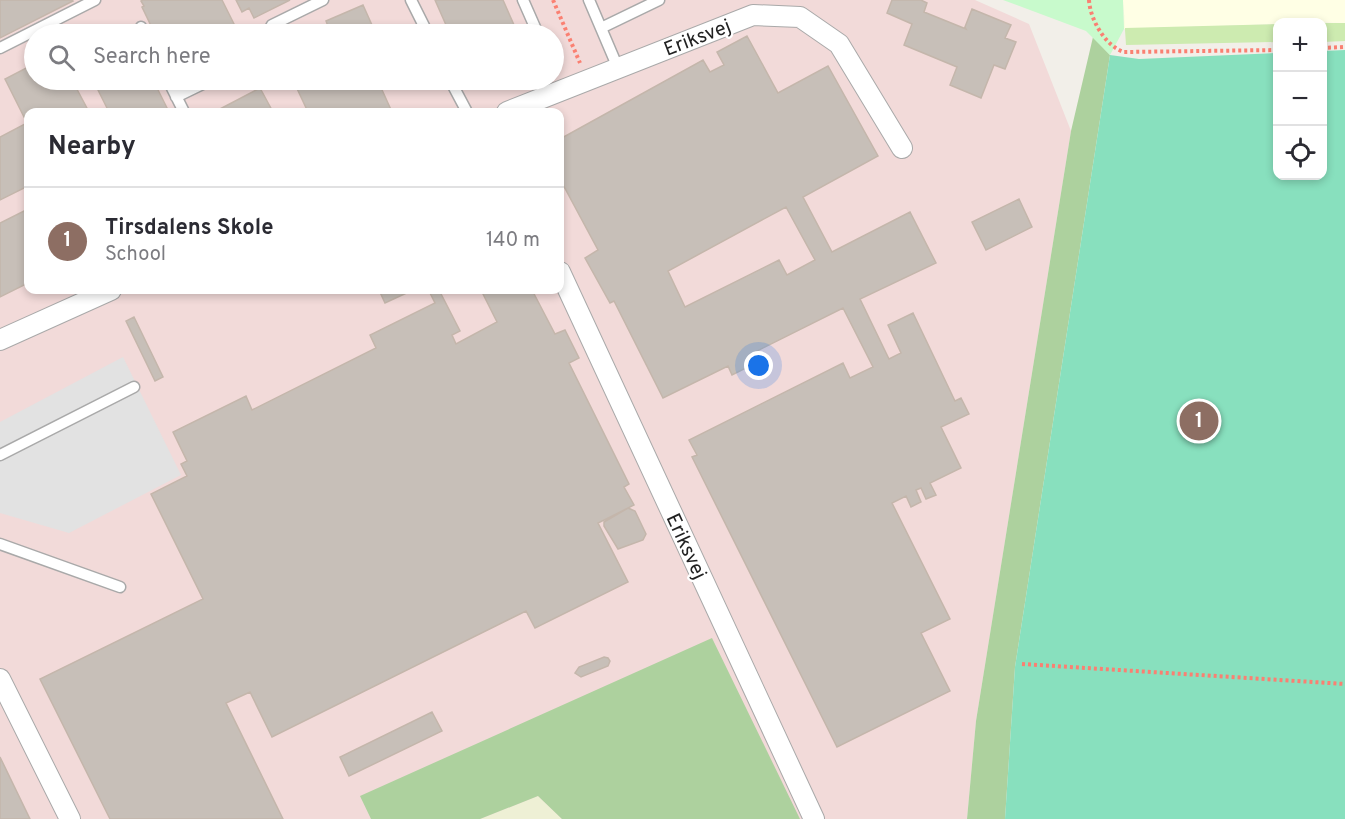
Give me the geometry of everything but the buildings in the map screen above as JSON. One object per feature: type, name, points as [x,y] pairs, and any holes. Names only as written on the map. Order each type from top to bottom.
[{"type":"street","name":"Eriksvej","points":[[564,87],[588,80],[753,15],[800,17],[839,44],[902,148]]},
{"type":"street","name":"Eriksvej","points":[[515,108],[552,90]]},
{"type":"street","name":"Eriksvej","points":[[564,281],[814,819]]},
{"type":"street","points":[[0,340],[102,294]]},
{"type":"street","points":[[0,679],[70,819]]},
{"type":"lane","points":[[48,24],[95,0]]},
{"type":"lane","points":[[274,24],[323,0]]},
{"type":"lane","points":[[411,0],[423,24]]},
{"type":"lane","points":[[524,0],[534,24]]},
{"type":"lane","points":[[590,0],[618,68]]},
{"type":"lane","points":[[601,28],[659,0]]},
{"type":"lane","points":[[0,48],[24,36]]},
{"type":"lane","points":[[173,90],[182,108]]},
{"type":"lane","points":[[176,96],[189,90]]},
{"type":"lane","points":[[455,90],[465,108]]},
{"type":"lane","points":[[0,455],[134,387]]},
{"type":"lane","points":[[0,544],[120,587]]},
{"type":"path","points":[[552,0],[563,24]]},
{"type":"path","points":[[1089,0],[1096,25],[1116,50],[1124,52],[1273,50]]},
{"type":"path","points":[[564,27],[588,80]]},
{"type":"path","points":[[1327,48],[1345,47]]},
{"type":"path","points":[[1022,664],[1345,684]]},
{"type":"shaded area","points":[[0,0],[975,0],[1029,24],[1071,131],[976,721],[967,819],[0,819]]},
{"type":"shaded area","points":[[1123,0],[1345,0],[1345,23],[1327,23],[1327,18],[1273,18],[1273,24],[1124,29]]},
{"type":"shaded area","points":[[123,357],[181,475],[69,533],[0,513],[0,422]]},
{"type":"shaded area","points":[[538,796],[562,819],[480,819]]},
{"type":"green space","points":[[1003,0],[1123,0],[1124,29],[1110,55],[1086,31]]},
{"type":"green space","points":[[1123,0],[1125,28],[1273,24],[1273,42],[1126,45]]},
{"type":"green space","points":[[1327,23],[1345,23],[1345,41],[1327,42]]},
{"type":"green space","points":[[1093,37],[1110,55],[1015,667],[1005,819],[967,819],[976,721],[1071,131]]},
{"type":"green space","points":[[1345,50],[1345,819],[1005,819],[1015,667],[1110,55],[1139,59],[1273,53],[1273,180],[1327,180],[1327,51]]},
{"type":"green space","points":[[712,638],[800,819],[562,819],[538,796],[480,819],[371,819],[360,796]]},
{"type":"place","name":"Tirsdalens Skole","points":[[1199,421]]}]
